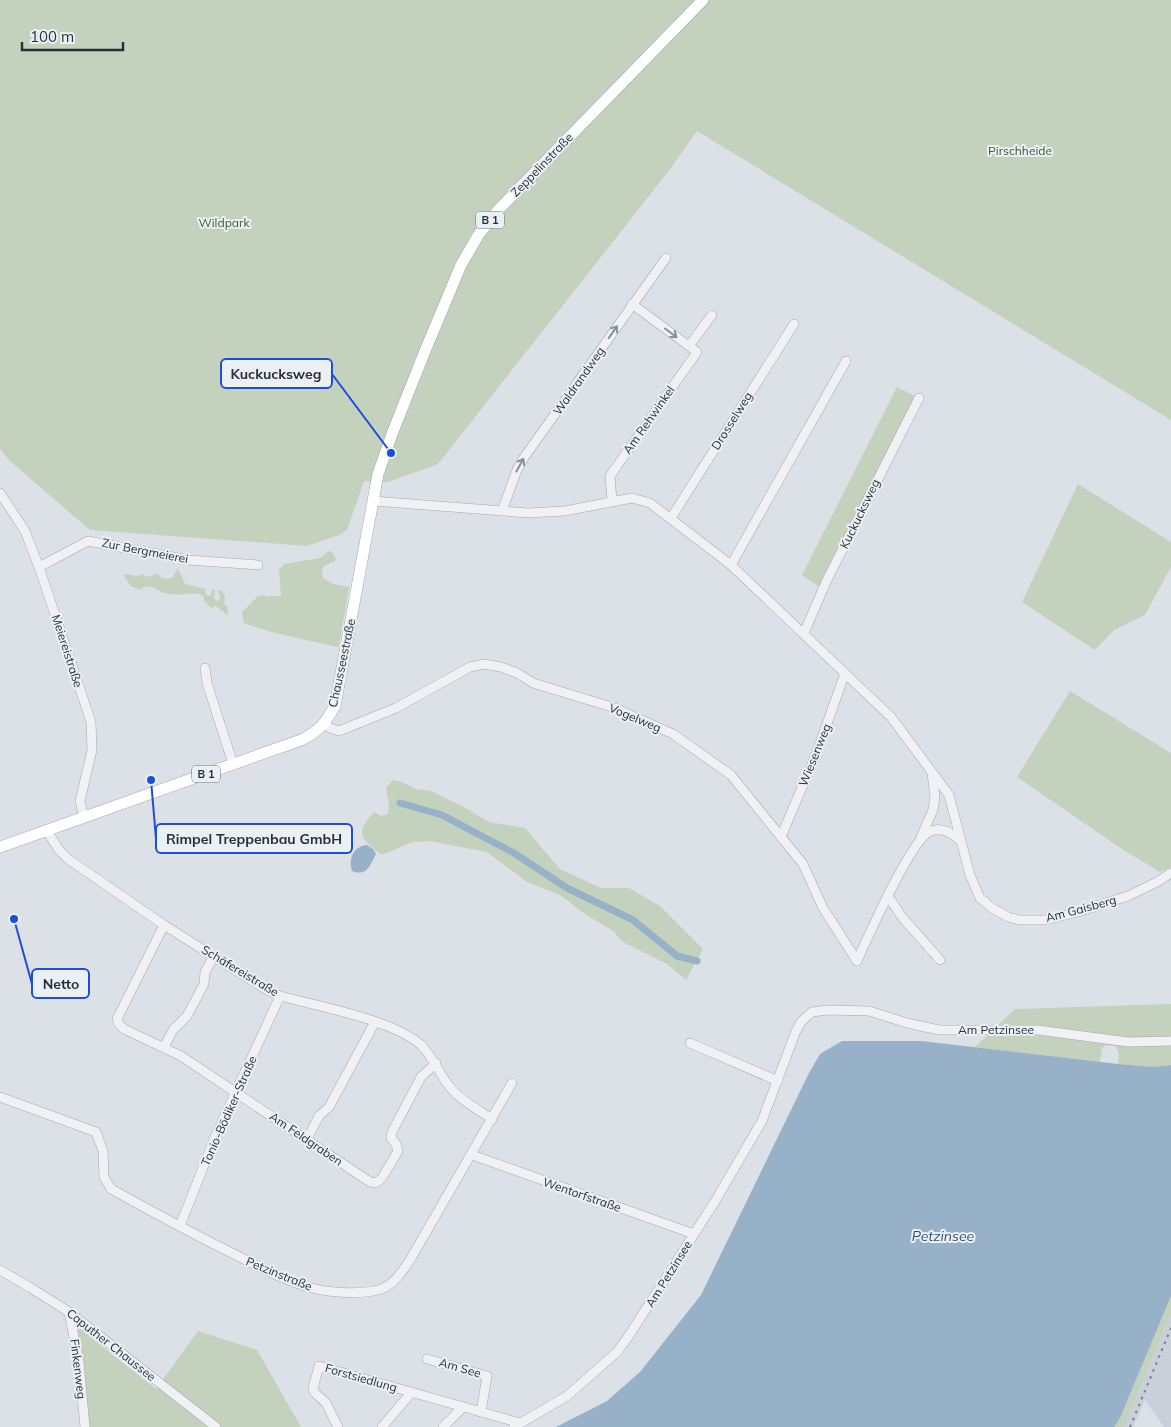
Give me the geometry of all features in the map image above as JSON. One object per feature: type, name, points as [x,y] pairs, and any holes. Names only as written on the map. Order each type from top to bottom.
[{"type":"main road","name":"Zeppelinstraße","points":[[373,501],[378,474],[392,434],[461,265],[479,234],[516,190],[703,0]]},
{"type":"main road","name":"Chausseestraße","points":[[84,818],[302,740],[313,734],[324,724],[335,706],[373,501]]},
{"type":"main road","name":"B 1","points":[[0,847],[84,818]]},
{"type":"street","name":"Waldrandweg","points":[[502,510],[512,481],[524,459],[666,258]]},
{"type":"street","points":[[632,304],[689,346],[712,315]]},
{"type":"street","name":"Drosselweg","points":[[671,518],[794,324]]},
{"type":"street","name":"Am Rehwinkel","points":[[612,501],[610,476],[696,352],[689,346]]},
{"type":"street","points":[[731,565],[846,360]]},
{"type":"street","name":"Kuckucksweg","points":[[804,633],[826,582],[919,398]]},
{"type":"street","name":"Meiereistraße","points":[[0,494],[25,531],[39,566],[91,722],[92,750],[80,801],[84,818]]},
{"type":"street","points":[[373,501],[528,513],[565,511],[632,498],[650,503],[731,565],[891,716],[932,770],[935,797],[933,810],[921,838],[888,896],[902,917],[940,960]]},
{"type":"street","name":"Zur Bergmeierei","points":[[39,566],[88,541],[188,560],[258,565]]},
{"type":"street","name":"Vogelweg","points":[[324,724],[339,731],[396,708],[470,667],[484,664],[501,667],[533,683],[615,708],[673,734],[731,776],[803,864],[823,908],[857,961],[888,896]]},
{"type":"street","points":[[205,668],[207,683],[233,764]]},
{"type":"street","name":"Wiesenweg","points":[[781,837],[818,752],[846,673]]},
{"type":"street","name":"Am Gaisberg","points":[[932,770],[949,795],[970,875],[980,898],[992,908],[1008,917],[1020,920],[1045,920],[1078,912],[1128,896],[1171,873]]},
{"type":"street","name":"Schäfereistraße","points":[[47,831],[59,850],[120,896],[267,990],[280,996],[375,1022],[401,1033],[420,1044],[436,1063],[450,1086],[464,1101],[492,1119]]},
{"type":"street","points":[[921,838],[930,831],[942,831],[951,833],[960,840]]},
{"type":"street","name":"Am Feldgraben","points":[[164,925],[117,1019],[119,1024],[124,1029],[164,1047],[236,1092],[370,1182],[376,1183],[382,1178],[398,1151],[396,1144],[391,1138],[392,1132],[421,1077],[436,1063]]},
{"type":"street","points":[[164,1047],[173,1030],[187,1016],[204,984],[205,972],[214,956]]},
{"type":"street","name":"Tonio-Bödiker-Straße","points":[[180,1226],[215,1137],[280,996]]},
{"type":"street","name":"Am Petzinsee","points":[[517,1425],[567,1396],[617,1352],[637,1324],[714,1203],[762,1121],[796,1031],[801,1022],[812,1012],[820,1010],[869,1011],[907,1023],[939,1030],[1038,1030],[1128,1042],[1171,1041]]},
{"type":"street","points":[[307,1139],[319,1116],[329,1107],[375,1022]]},
{"type":"street","points":[[690,1044],[778,1081]]},
{"type":"street","name":"Petzinstraße","points":[[0,1097],[96,1132],[104,1151],[104,1177],[111,1189],[256,1266],[316,1289],[342,1292],[384,1288],[396,1280],[410,1260],[512,1083]]},
{"type":"street","name":"Wentorfstraße","points":[[472,1154],[694,1234]]},
{"type":"street","name":"Caputher Chaussee","points":[[0,1270],[69,1312],[216,1427]]},
{"type":"street","name":"Finkenweg","points":[[69,1312],[78,1362],[85,1427]]},
{"type":"street","name":"Am See","points":[[427,1359],[487,1376],[481,1412]]},
{"type":"street","name":"Forstsiedlung","points":[[338,1427],[326,1402],[312,1388],[319,1366],[481,1412],[517,1425]]},
{"type":"street","name":"Forstsiedlung","points":[[382,1427],[412,1392]]},
{"type":"street","points":[[443,1427],[463,1407]]},
{"type":"shaded area","points":[[1171,1313],[1171,1427],[1164,1427],[1145,1400],[1133,1427],[1124,1427]]},
{"type":"green space","points":[[0,0],[1171,0],[1171,420],[697,131],[671,168],[438,464],[388,482],[364,481],[347,530],[339,535],[307,546],[90,530],[11,462],[0,449]]},
{"type":"green space","points":[[897,387],[917,397],[821,588],[802,575]]},
{"type":"green space","points":[[1078,484],[1171,542],[1171,567],[1145,615],[1114,630],[1095,650],[1022,602]]},
{"type":"green space","points":[[329,551],[336,558],[335,561],[323,568],[323,578],[333,584],[349,587],[339,646],[271,632],[243,623],[242,612],[258,596],[281,596],[279,570],[284,564],[320,558]]},
{"type":"green space","points":[[178,568],[185,584],[206,589],[206,595],[209,596],[212,589],[215,590],[214,598],[217,601],[220,598],[218,590],[222,591],[225,596],[224,605],[227,606],[228,614],[226,615],[214,605],[212,609],[200,594],[170,594],[152,587],[140,590],[131,586],[124,576],[126,574],[137,576],[142,574],[146,577],[157,574],[162,578],[169,578],[173,577]]},
{"type":"green space","points":[[1070,691],[1171,753],[1171,867],[1160,872],[1122,849],[1017,777]]},
{"type":"green space","points":[[393,780],[416,789],[431,791],[489,822],[525,828],[560,869],[601,888],[629,888],[660,906],[703,949],[686,980],[667,964],[623,942],[613,931],[585,914],[560,895],[527,882],[487,852],[430,841],[412,842],[382,855],[369,845],[362,831],[374,812],[381,816],[388,814],[389,806],[386,788]]},
{"type":"green space","points":[[1171,1004],[1171,1065],[1154,1067],[1118,1064],[1119,1055],[1116,1046],[1106,1045],[1102,1048],[1100,1062],[975,1047],[1015,1009]]},
{"type":"green space","points":[[1171,1296],[1171,1313],[1124,1427],[1114,1427],[1120,1418]]},
{"type":"green space","points":[[73,1323],[156,1389],[198,1331],[257,1350],[301,1427],[87,1427]]},
{"type":"water","points":[[367,845],[376,854],[370,866],[365,871],[352,871],[351,862],[355,850]]},
{"type":"water","name":"Petzinsee","points":[[842,1041],[921,1041],[1118,1064],[1154,1067],[1171,1065],[1171,1296],[1120,1418],[1114,1427],[556,1427],[607,1401],[640,1372],[701,1295],[809,1073],[820,1054]]},
{"type":"waterway","points":[[400,803],[442,815],[514,853],[567,888],[633,920],[677,956],[697,961]]},
{"type":"railway","points":[[1130,1427],[1171,1328]]},
{"type":"place","name":"Kuckucksweg","points":[[391,453]]},
{"type":"place","name":"Rimpel Treppenbau GmbH","points":[[151,780]]},
{"type":"place","name":"Netto","points":[[14,919]]},
{"type":"park label","name":"Pirschheide","points":[[1020,151]]},
{"type":"park label","name":"Wildpark","points":[[224,223]]}]
